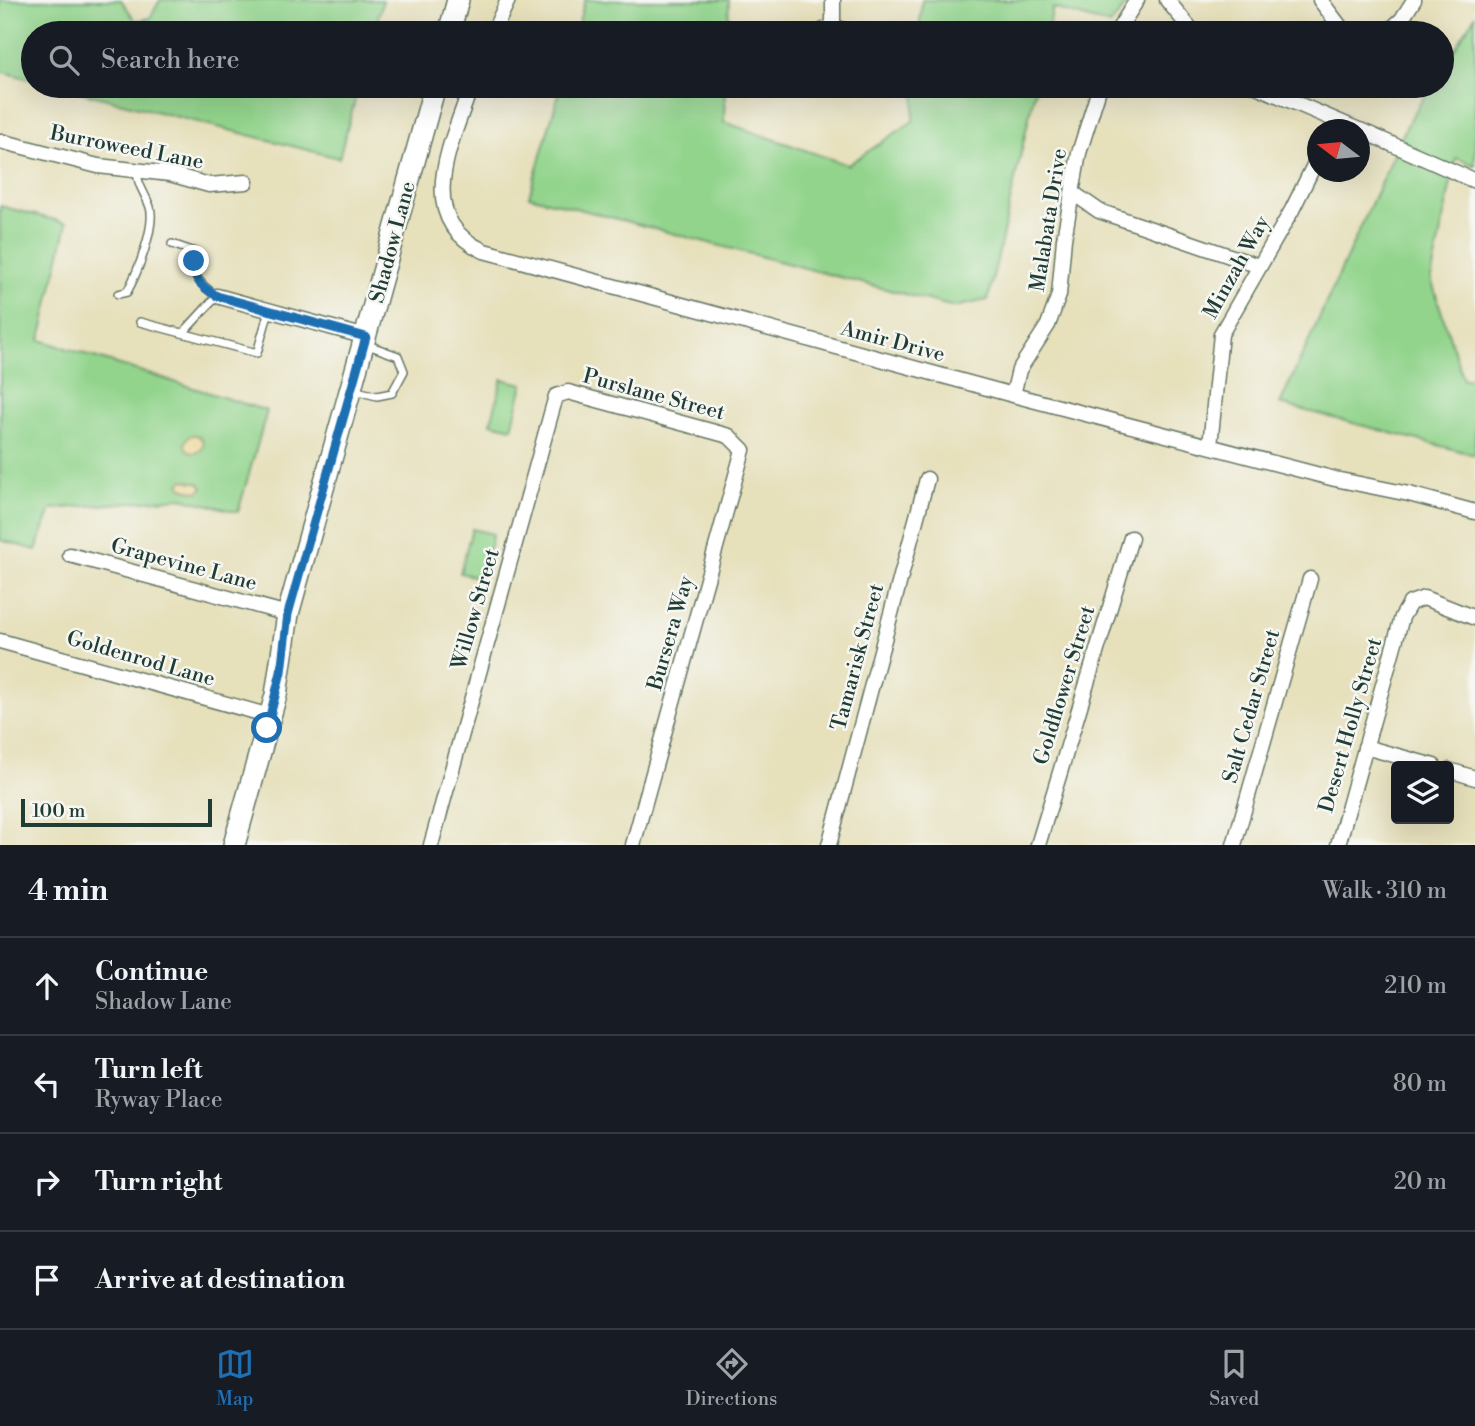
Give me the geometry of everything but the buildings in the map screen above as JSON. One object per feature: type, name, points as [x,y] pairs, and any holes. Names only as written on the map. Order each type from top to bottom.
[{"type":"street","points":[[452,21],[458,0]]},
{"type":"street","points":[[498,21],[508,0]]},
{"type":"street","points":[[833,0],[833,21]]},
{"type":"street","points":[[1124,21],[1137,0]]},
{"type":"street","points":[[1167,0],[1184,21]]},
{"type":"street","points":[[1320,0],[1336,21]]},
{"type":"street","points":[[1400,21],[1414,0]]},
{"type":"street","name":"Shadow Lane","points":[[234,845],[281,672],[288,614],[432,98]]},
{"type":"street","name":"Amir Drive","points":[[467,98],[445,166],[442,195],[447,218],[454,230],[471,245],[1013,395],[1335,480],[1409,494],[1475,512]]},
{"type":"street","name":"Malabata Drive","points":[[1013,395],[1019,370],[1048,325],[1059,295],[1079,153],[1096,98]]},
{"type":"street","points":[[1280,98],[1323,119]]},
{"type":"street","points":[[1370,135],[1475,181]]},
{"type":"street","name":"Burroweed Lane","points":[[0,141],[98,166],[170,174],[209,184],[246,182]]},
{"type":"street","name":"Minzah Way","points":[[1210,446],[1221,334],[1307,179]]},
{"type":"street","points":[[1073,193],[1099,211],[1259,266]]},
{"type":"street","points":[[217,296],[366,340]]},
{"type":"street","name":"Purslane Street","points":[[568,392],[729,436]]},
{"type":"street","name":"Willow Street","points":[[431,845],[556,396],[568,392]]},
{"type":"street","name":"Bursera Way","points":[[633,845],[743,450],[729,436]]},
{"type":"street","name":"Tamarisk Street","points":[[829,845],[927,479]]},
{"type":"street","name":"Goldflower Street","points":[[1038,845],[1130,538]]},
{"type":"street","name":"Grapevine Lane","points":[[70,555],[288,614]]},
{"type":"street","name":"Salt Cedar Street","points":[[1234,845],[1310,579]]},
{"type":"street","name":"Desert Holly Street","points":[[1338,845],[1402,617],[1410,603],[1424,598],[1475,618]]},
{"type":"street","name":"Goldenrod Lane","points":[[0,641],[270,716]]},
{"type":"street","points":[[1365,747],[1416,761]]},
{"type":"street","points":[[1454,772],[1475,778]]},
{"type":"lane","points":[[118,294],[128,292],[136,275],[152,219],[150,206],[137,181],[137,170]]},
{"type":"lane","points":[[172,244],[195,252],[194,275],[198,284],[217,296],[183,333]]},
{"type":"lane","points":[[140,322],[257,353],[269,311]]},
{"type":"lane","points":[[351,390],[385,396],[398,387],[404,371],[398,356],[366,340]]},
{"type":"green space","points":[[0,0],[121,0],[136,21],[21,21],[21,77],[0,71]]},
{"type":"green space","points":[[160,0],[383,0],[377,21],[136,21],[150,18]]},
{"type":"green space","points":[[585,0],[729,0],[728,21],[579,21]]},
{"type":"green space","points":[[922,0],[1131,0],[1113,21],[1097,21],[1053,8],[1050,21],[920,21]]},
{"type":"green space","points":[[1475,16],[1475,165],[1456,158],[1431,279],[1463,379],[1475,379],[1475,455],[1280,404],[1408,123],[1424,98],[1454,98],[1454,50]]},
{"type":"green space","points":[[103,98],[356,98],[339,158]]},
{"type":"green space","points":[[558,98],[725,98],[724,122],[848,165],[913,121],[915,98],[1033,98],[988,300],[954,307],[529,196]]},
{"type":"green space","points":[[0,206],[67,223],[40,340],[267,411],[238,512],[181,498],[51,509],[36,550],[0,540]]},
{"type":"green space","points":[[502,379],[523,384],[512,428],[491,423]]},
{"type":"green space","points":[[472,529],[493,534],[481,578],[460,573]]},
{"type":"sand","points":[[194,435],[200,438],[203,444],[200,450],[194,453],[188,450],[185,444],[188,438]]},
{"type":"sand","points":[[183,480],[200,483],[203,488],[197,492],[182,488],[179,484]]},
{"type":"route","points":[[194,261],[194,275],[198,284],[217,296],[366,337],[288,614],[281,672],[267,728]]}]
